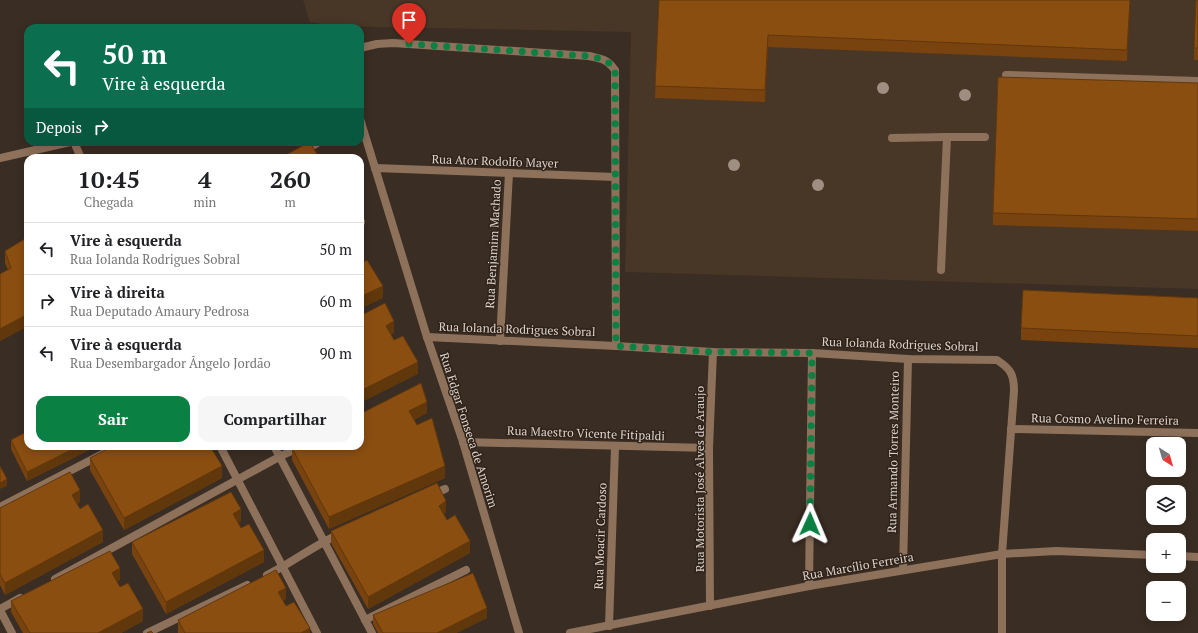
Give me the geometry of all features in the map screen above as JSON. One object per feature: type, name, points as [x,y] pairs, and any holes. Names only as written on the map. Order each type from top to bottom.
[{"type":"street","points":[[364,47],[377,44],[394,44],[589,56],[605,60],[615,70],[616,346]]},
{"type":"street","points":[[1006,75],[1198,81]]},
{"type":"street","name":"Rua Edgar Fonseca de Amorim","points":[[364,132],[426,338],[463,442],[519,633]]},
{"type":"street","points":[[941,270],[947,137]]},
{"type":"street","points":[[892,138],[986,137]]},
{"type":"street","points":[[0,158],[52,146]]},
{"type":"street","points":[[297,154],[312,146]]},
{"type":"street","name":"Rua Ator Rodolfo Mayer","points":[[375,168],[615,177]]},
{"type":"street","name":"Rua Benjamim Machado","points":[[500,341],[509,173]]},
{"type":"street","name":"Rua Iolanda Rodrigues Sobral","points":[[426,338],[616,346],[713,352],[812,353],[908,359],[997,360],[1004,364],[1014,378],[1002,554],[1002,633]]},
{"type":"street","name":"Rua Motorista José Alves de Araujo","points":[[710,606],[709,448],[713,352]]},
{"type":"street","points":[[809,586],[812,353]]},
{"type":"street","name":"Rua Armando Torres Monteiro","points":[[902,570],[908,359]]},
{"type":"street","name":"Rua Cosmo Avelino Ferreira","points":[[1011,429],[1198,433]]},
{"type":"street","name":"Rua Maestro Vicente Fitipaldi","points":[[463,442],[615,447],[709,448]]},
{"type":"street","name":"Rua Moacir Cardoso","points":[[609,626],[615,447]]},
{"type":"street","points":[[0,507],[110,450]]},
{"type":"street","points":[[222,450],[318,633]]},
{"type":"street","points":[[276,450],[372,633]]},
{"type":"street","points":[[49,582],[294,450]]},
{"type":"street","points":[[424,498],[445,489]]},
{"type":"street","points":[[147,633],[284,567],[324,541],[345,532]]},
{"type":"street","name":"Rua Marcílio Ferreira","points":[[570,633],[809,586],[1002,554],[1056,551],[1146,555]]},
{"type":"street","points":[[1186,556],[1198,557]]},
{"type":"street","points":[[365,620],[466,570]]},
{"type":"street","points":[[12,633],[0,609],[28,593]]},
{"type":"shaded area","points":[[303,0],[1198,0],[1198,289],[625,272],[631,32],[364,27],[364,24],[320,24],[310,22]]},
{"type":"building","points":[[659,0],[1130,0],[1127,50],[768,35],[765,90],[655,86]]},
{"type":"building","points":[[1196,0],[1198,0],[1198,48],[1194,48]]},
{"type":"building","points":[[998,77],[1198,83],[1198,219],[993,213]]},
{"type":"building","points":[[302,146],[312,146],[317,154],[288,154]]},
{"type":"building","points":[[24,239],[24,316],[0,329],[0,274],[11,268],[5,251]]},
{"type":"building","points":[[367,260],[383,286],[364,295],[364,262]]},
{"type":"building","points":[[1023,290],[1198,298],[1198,336],[1021,328]]},
{"type":"building","points":[[385,303],[394,321],[386,326],[394,340],[403,336],[418,362],[364,389],[364,314]]},
{"type":"building","points":[[421,383],[427,402],[409,411],[417,425],[432,418],[445,466],[329,517],[293,450],[364,450],[364,412]]},
{"type":"building","points":[[24,433],[24,450],[71,450],[27,472],[11,440]]},
{"type":"building","points":[[105,450],[212,450],[222,466],[124,518],[90,458]]},
{"type":"building","points":[[0,466],[7,479],[0,483]]},
{"type":"building","points":[[70,472],[80,490],[72,495],[80,509],[88,504],[103,530],[5,583],[0,574],[0,508]]},
{"type":"building","points":[[437,483],[446,501],[439,506],[447,520],[455,515],[470,541],[368,597],[331,531]]},
{"type":"building","points":[[231,492],[241,509],[233,514],[241,528],[249,524],[264,550],[166,602],[132,542]]},
{"type":"building","points":[[110,551],[120,568],[112,573],[120,587],[128,583],[143,609],[98,633],[30,633],[11,601]]},
{"type":"building","points":[[276,570],[286,588],[278,592],[286,606],[294,602],[310,628],[301,633],[185,633],[178,620]]},
{"type":"building","points":[[473,573],[487,608],[437,633],[383,633],[373,615]]},
{"type":"route","points":[[409,44],[589,56],[605,60],[611,65],[615,70],[616,346],[713,352],[812,353],[810,524]]}]
